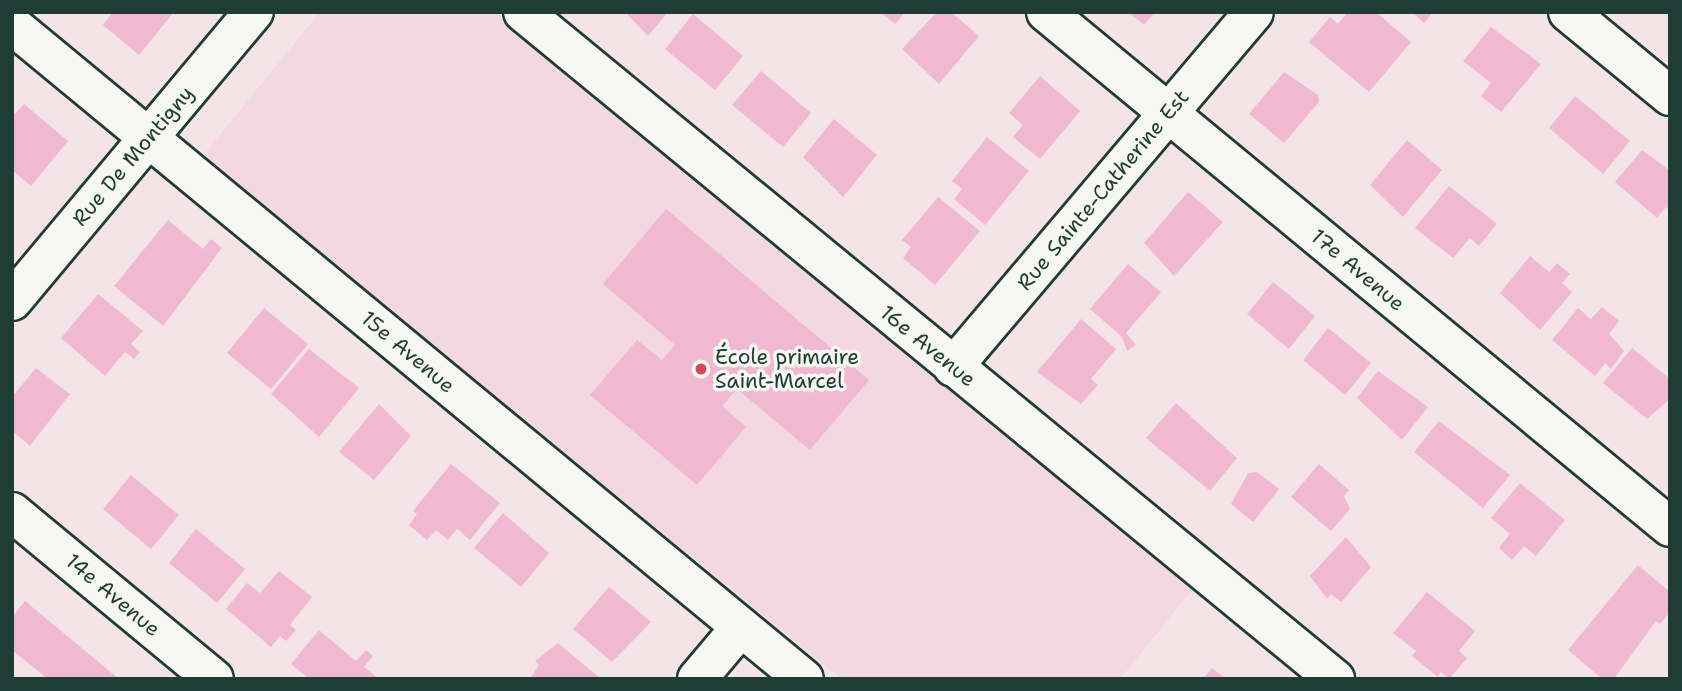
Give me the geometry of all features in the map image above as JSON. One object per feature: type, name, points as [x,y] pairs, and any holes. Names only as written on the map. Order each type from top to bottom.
[{"type":"street","name":"Rue De Montigny","points":[[12,301],[254,12]]},
{"type":"street","name":"16e Avenue","points":[[523,12],[1335,679]]},
{"type":"street","name":"17e Avenue","points":[[1046,12],[1670,527]]},
{"type":"street","name":"Rue Sainte-Catherine Est","points":[[953,367],[1254,12]]},
{"type":"street","points":[[1568,12],[1670,96]]},
{"type":"street","name":"15e Avenue","points":[[12,25],[804,679]]},
{"type":"street","name":"14e Avenue","points":[[12,512],[214,679]]},
{"type":"street","points":[[697,679],[741,627]]},
{"type":"shaded area","name":"École primaire Saint-Marcel","points":[[320,12],[501,12],[1200,580],[1120,679],[842,679],[201,158]]},
{"type":"building","points":[[113,12],[174,12],[139,55],[103,25]]},
{"type":"building","points":[[625,12],[668,12],[648,36]]},
{"type":"building","points":[[880,12],[905,12],[895,24]]},
{"type":"building","points":[[937,12],[951,12],[979,36],[939,84],[902,49]]},
{"type":"building","points":[[1128,12],[1155,12],[1144,25]]},
{"type":"building","points":[[1348,12],[1376,12],[1411,42],[1369,92],[1309,42],[1330,17],[1338,24]]},
{"type":"building","points":[[1412,12],[1433,12],[1424,23]]},
{"type":"building","points":[[693,14],[743,56],[715,90],[665,49]]},
{"type":"building","points":[[1491,27],[1541,64],[1501,112],[1481,96],[1491,83],[1463,61]]},
{"type":"building","points":[[761,71],[811,113],[783,147],[732,105]]},
{"type":"building","points":[[1284,72],[1318,95],[1319,102],[1284,143],[1249,114]]},
{"type":"building","points":[[1040,76],[1080,111],[1040,159],[1013,137],[1023,125],[1009,113]]},
{"type":"building","points":[[1575,96],[1630,141],[1603,174],[1549,128]]},
{"type":"building","points":[[24,104],[68,141],[31,186],[12,170],[12,117]]},
{"type":"building","points":[[834,119],[877,155],[843,197],[803,157]]},
{"type":"building","points":[[987,137],[1029,171],[985,225],[954,199],[962,189],[952,181]]},
{"type":"building","points":[[1407,140],[1442,170],[1403,217],[1370,185]]},
{"type":"building","points":[[1642,150],[1670,171],[1670,210],[1666,207],[1657,218],[1615,182]]},
{"type":"building","points":[[1449,186],[1497,224],[1479,246],[1470,238],[1453,258],[1415,228]]},
{"type":"building","points":[[1188,192],[1223,222],[1174,276],[1144,243]]},
{"type":"building","points":[[938,197],[980,231],[935,285],[903,258],[911,247],[902,240]]},
{"type":"building","points":[[666,209],[869,380],[810,450],[737,389],[722,406],[746,427],[697,485],[590,395],[637,340],[662,360],[675,345],[603,284]]},
{"type":"building","points":[[168,220],[203,249],[211,239],[222,248],[163,326],[114,286]]},
{"type":"building","points":[[1530,256],[1549,272],[1557,263],[1570,274],[1562,283],[1572,292],[1540,330],[1500,293]]},
{"type":"building","points":[[1128,264],[1161,292],[1126,333],[1136,345],[1127,351],[1122,337],[1090,309]]},
{"type":"building","points":[[1273,282],[1315,316],[1289,349],[1247,314]]},
{"type":"building","points":[[98,294],[143,331],[131,344],[140,352],[134,359],[125,352],[105,376],[61,338]]},
{"type":"building","points":[[1602,307],[1619,321],[1609,334],[1624,351],[1611,369],[1605,363],[1595,376],[1552,340],[1578,308],[1591,319]]},
{"type":"building","points":[[264,308],[308,344],[271,389],[227,353]]},
{"type":"building","points":[[1081,319],[1116,349],[1091,379],[1098,385],[1081,404],[1037,372]]},
{"type":"building","points":[[1328,328],[1371,363],[1345,395],[1303,360]]},
{"type":"building","points":[[1632,348],[1670,379],[1670,399],[1647,419],[1603,383]]},
{"type":"building","points":[[309,349],[359,388],[319,437],[271,394]]},
{"type":"building","points":[[36,368],[70,394],[30,446],[12,431],[12,397]]},
{"type":"building","points":[[1378,371],[1428,407],[1402,440],[1357,398]]},
{"type":"building","points":[[1176,403],[1237,458],[1210,491],[1146,438]]},
{"type":"building","points":[[379,404],[411,436],[374,480],[339,452]]},
{"type":"building","points":[[1439,421],[1510,475],[1483,508],[1414,452]]},
{"type":"building","points":[[451,464],[500,503],[470,540],[457,529],[448,540],[436,530],[427,540],[409,525],[417,514],[413,511]]},
{"type":"building","points":[[1319,464],[1349,490],[1344,496],[1350,509],[1331,531],[1291,497]]},
{"type":"building","points":[[1257,472],[1279,489],[1253,522],[1231,504],[1248,473]]},
{"type":"building","points":[[131,475],[179,515],[151,549],[103,509]]},
{"type":"building","points":[[1520,483],[1565,520],[1536,556],[1524,546],[1512,560],[1499,548],[1510,534],[1491,518]]},
{"type":"building","points":[[503,513],[549,553],[521,587],[474,548]]},
{"type":"building","points":[[196,529],[245,569],[217,603],[169,563]]},
{"type":"building","points":[[1346,537],[1371,567],[1341,602],[1331,594],[1327,599],[1310,576]]},
{"type":"building","points":[[1638,565],[1670,592],[1670,612],[1660,624],[1656,621],[1614,679],[1602,679],[1568,650]]},
{"type":"building","points":[[279,571],[312,597],[290,625],[296,630],[286,641],[280,636],[271,647],[226,609],[247,583],[260,593]]},
{"type":"building","points":[[609,587],[651,622],[612,662],[573,629]]},
{"type":"building","points":[[1427,592],[1475,631],[1459,651],[1467,658],[1449,679],[1441,672],[1438,677],[1412,656],[1416,651],[1393,633]]},
{"type":"building","points":[[25,601],[119,679],[48,679],[12,650],[12,617]]},
{"type":"building","points":[[319,630],[356,661],[366,650],[373,656],[364,667],[379,679],[309,679],[291,664]]},
{"type":"building","points":[[558,643],[601,679],[530,679],[539,665],[535,661]]},
{"type":"building","points":[[1212,668],[1226,679],[1203,679]]},
{"type":"place","name":"École primaire Saint-Marcel","points":[[701,369]]}]
